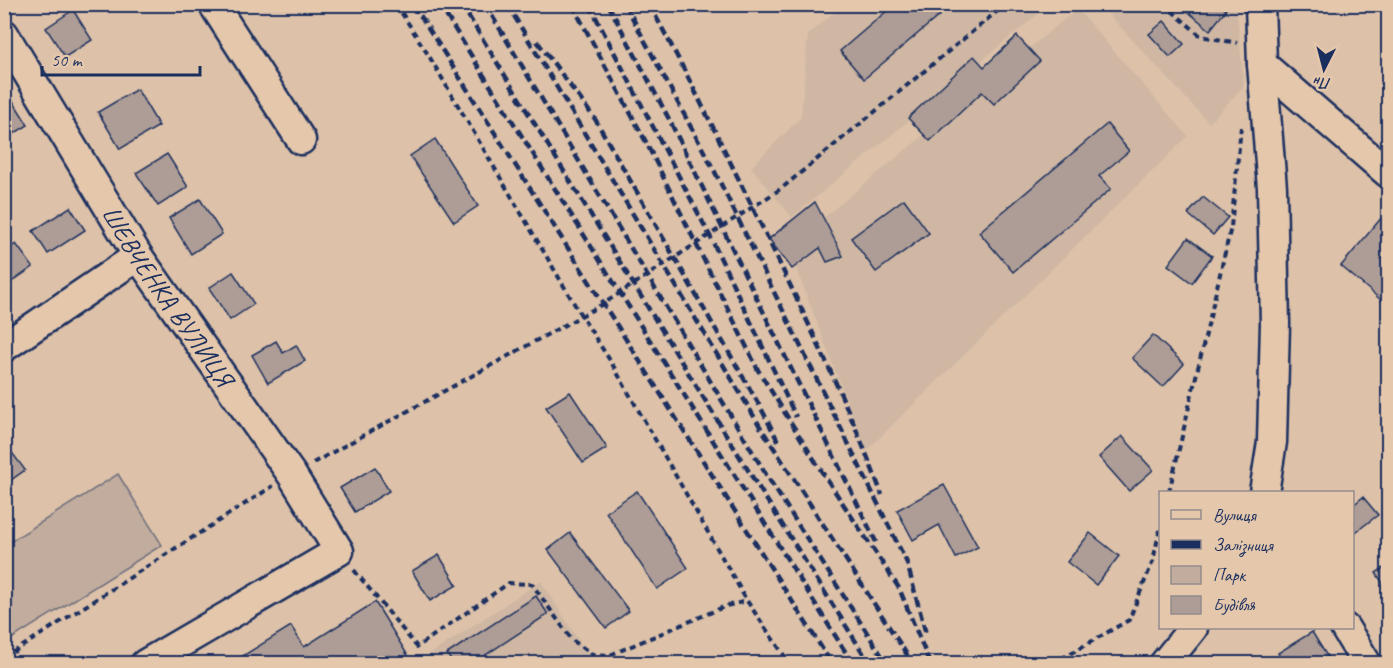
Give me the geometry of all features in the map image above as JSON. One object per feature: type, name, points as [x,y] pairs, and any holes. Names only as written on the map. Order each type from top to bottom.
[{"type":"street","points":[[213,4],[301,140]]},
{"type":"street","points":[[1260,4],[1272,188],[1275,323],[1272,442],[1264,491]]},
{"type":"street","points":[[1262,52],[1271,4]]},
{"type":"street","name":"ШЕВЧЕНКА ВУЛИЦЯ","points":[[5,37],[138,256],[292,475],[339,551]]},
{"type":"street","points":[[1262,52],[1389,173]]},
{"type":"street","points":[[4,347],[138,256]]},
{"type":"street","points":[[146,663],[339,551]]},
{"type":"street","points":[[1164,663],[1191,629]]},
{"type":"street","points":[[1346,629],[1367,663]]},
{"type":"path","points":[[396,4],[611,362],[747,601],[790,663]]},
{"type":"path","points":[[4,658],[292,475],[582,317],[783,188],[1006,4]]},
{"type":"path","points":[[1164,4],[1201,36],[1245,45],[1262,52]]},
{"type":"path","points":[[1169,491],[1231,227],[1241,122]]},
{"type":"path","points":[[1052,663],[1129,620],[1153,561],[1159,536]]},
{"type":"path","points":[[339,551],[417,647],[509,583],[532,584],[572,640],[592,654],[610,655],[726,606],[747,601]]},
{"type":"shaded area","points":[[843,5],[1049,5],[792,217],[751,167],[801,117],[808,35]]},
{"type":"shaded area","points":[[1100,5],[1236,5],[1244,86],[1209,123]]},
{"type":"shaded area","points":[[1077,9],[1188,136],[866,451],[788,247]]},
{"type":"shaded area","points":[[541,581],[593,663],[415,664]]},
{"type":"green space","points":[[118,474],[162,545],[5,643],[5,545]]},
{"type":"building","points":[[895,4],[953,4],[864,79],[840,51]]},
{"type":"building","points":[[1179,4],[1219,4],[1226,10],[1210,30]]},
{"type":"building","points":[[73,10],[92,40],[65,57],[46,28]]},
{"type":"building","points":[[1164,21],[1184,44],[1170,57],[1149,34]]},
{"type":"building","points":[[1017,36],[1040,61],[994,104],[982,92],[930,141],[908,118],[974,56],[984,67]]},
{"type":"building","points":[[137,89],[159,126],[120,149],[98,112]]},
{"type":"building","points":[[8,93],[28,125],[4,140],[4,95]]},
{"type":"building","points":[[1107,124],[1129,151],[1099,176],[1111,189],[1013,272],[979,232]]},
{"type":"building","points":[[435,139],[478,206],[454,222],[410,156]]},
{"type":"building","points":[[167,154],[188,187],[158,206],[136,173]]},
{"type":"building","points":[[1203,197],[1228,217],[1213,235],[1188,214]]},
{"type":"building","points":[[200,199],[222,234],[191,254],[169,218]]},
{"type":"building","points":[[904,199],[929,233],[876,272],[851,238]]},
{"type":"building","points":[[815,202],[843,256],[827,262],[820,248],[792,269],[769,239]]},
{"type":"building","points":[[70,207],[85,230],[48,254],[33,231]]},
{"type":"building","points":[[1388,210],[1388,306],[1341,266]]},
{"type":"building","points":[[1188,238],[1212,256],[1192,283],[1168,265]]},
{"type":"building","points":[[16,244],[33,267],[4,287],[4,252]]},
{"type":"building","points":[[233,272],[254,304],[230,320],[209,288]]},
{"type":"building","points":[[1153,335],[1184,364],[1163,387],[1132,358]]},
{"type":"building","points":[[276,341],[283,353],[296,345],[305,361],[268,383],[252,355]]},
{"type":"building","points":[[570,392],[607,448],[583,463],[546,407]]},
{"type":"building","points":[[1122,436],[1153,470],[1129,491],[1099,457]]},
{"type":"building","points":[[4,442],[25,470],[4,485]]},
{"type":"building","points":[[375,467],[389,491],[355,512],[340,488]]},
{"type":"building","points":[[944,485],[978,547],[956,558],[939,525],[913,540],[897,510]]},
{"type":"building","points":[[637,491],[688,568],[657,589],[606,512]]},
{"type":"building","points":[[1363,497],[1378,515],[1354,533],[1354,504]]},
{"type":"building","points":[[570,533],[629,611],[606,628],[548,550]]},
{"type":"building","points":[[1090,533],[1119,556],[1096,585],[1067,562]]},
{"type":"building","points":[[439,555],[457,585],[430,601],[412,571]]},
{"type":"building","points":[[1388,565],[1388,591],[1376,573]]},
{"type":"building","points":[[536,596],[548,614],[472,664],[453,664],[447,654]]},
{"type":"building","points":[[375,602],[410,659],[403,664],[230,664],[291,626],[304,647]]},
{"type":"building","points":[[1312,632],[1330,661],[1326,664],[1284,664],[1278,653]]},
{"type":"railway","points":[[413,4],[832,664]]},
{"type":"railway","points":[[439,4],[853,664]]},
{"type":"railway","points":[[461,4],[870,664]]},
{"type":"railway","points":[[485,4],[767,476],[887,664]]},
{"type":"railway","points":[[507,4],[761,428],[913,664]]},
{"type":"railway","points":[[572,4],[646,142],[758,370],[899,588],[930,664]]},
{"type":"railway","points":[[589,4],[710,236],[796,417]]},
{"type":"railway","points":[[608,4],[669,119],[876,542]]},
{"type":"railway","points":[[625,4],[715,172],[907,563],[926,634]]},
{"type":"railway","points":[[649,4],[799,304],[843,399],[882,495]]},
{"type":"railway","points":[[537,41],[595,119],[778,441]]}]
